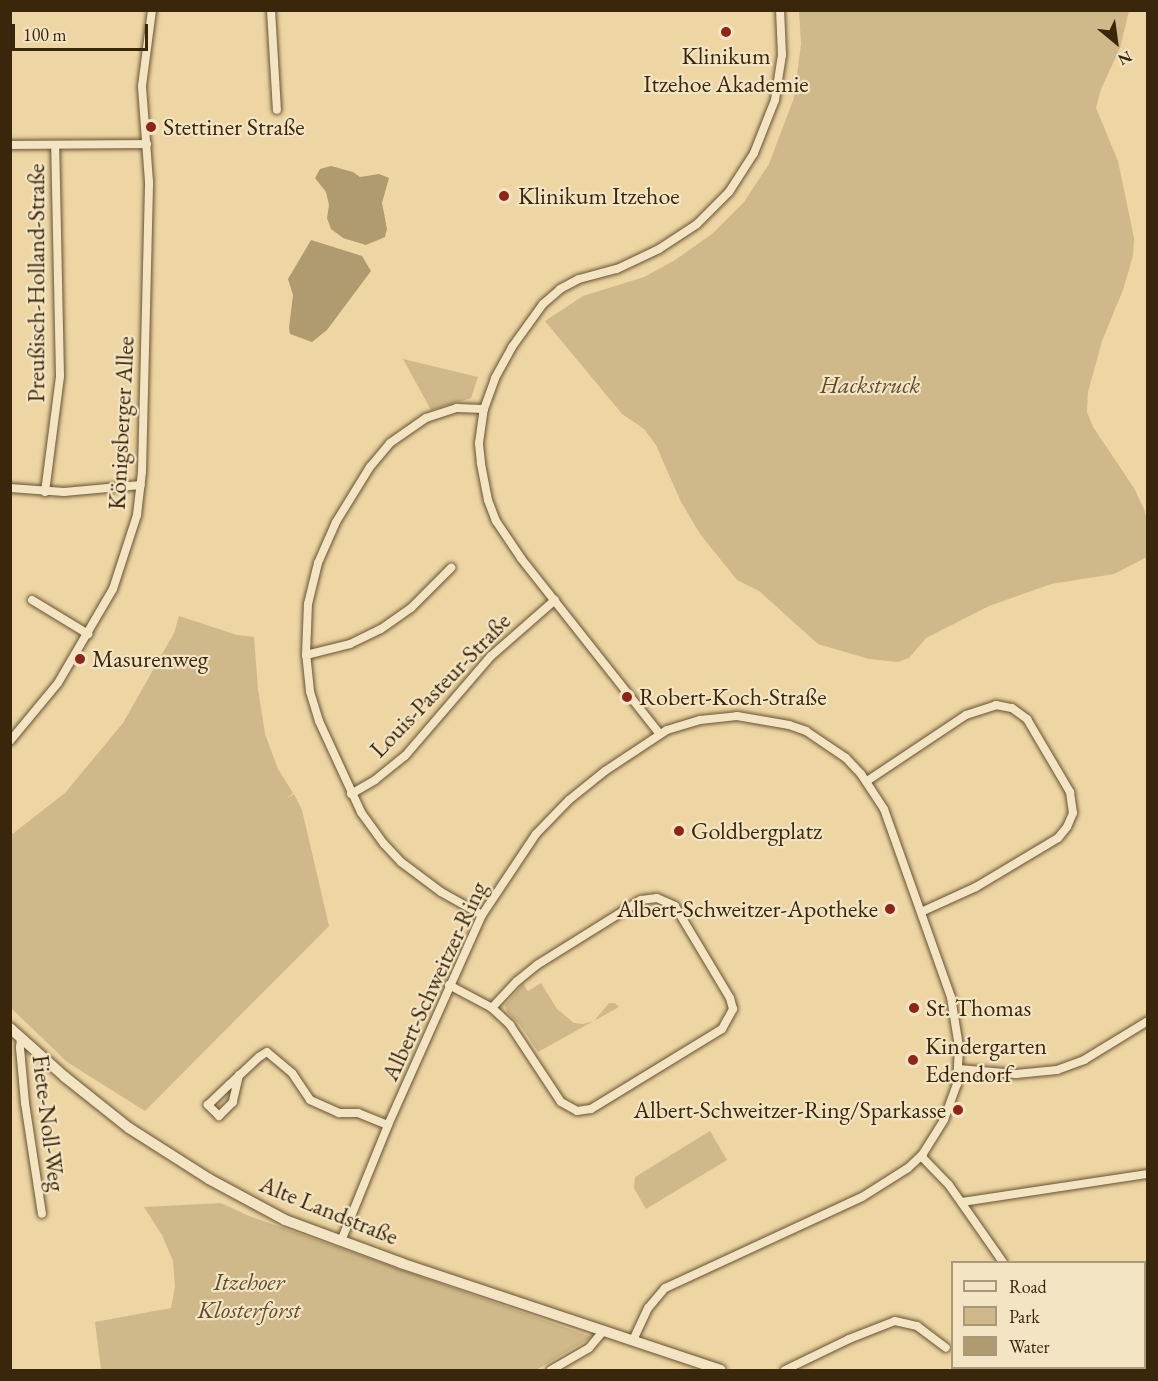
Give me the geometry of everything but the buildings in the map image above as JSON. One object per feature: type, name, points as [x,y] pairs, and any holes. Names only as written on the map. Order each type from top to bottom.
[{"type":"street","name":"Königsberger Allee","points":[[10,741],[49,696],[113,589],[129,543],[141,485],[149,182],[142,86],[152,10]]},
{"type":"street","points":[[272,10],[277,110]]},
{"type":"street","points":[[660,733],[511,544],[490,507],[479,449],[484,409],[495,378],[512,347],[543,304],[560,289],[579,279],[617,269],[659,249],[697,224],[736,183],[754,153],[775,100],[782,56],[780,10]]},
{"type":"street","points":[[10,145],[147,144]]},
{"type":"street","name":"Preußisch-Holland-Straße","points":[[45,492],[60,376],[55,145]]},
{"type":"street","points":[[482,915],[430,885],[396,857],[376,833],[351,794],[319,721],[310,691],[306,655],[308,604],[318,563],[336,522],[370,468],[390,443],[426,418],[457,408],[484,409]]},
{"type":"street","points":[[10,488],[45,492],[87,491],[141,485]]},
{"type":"street","points":[[306,655],[344,646],[381,629],[411,608],[452,568]]},
{"type":"street","points":[[32,600],[87,634]]},
{"type":"street","name":"Louis-Pasteur-Straße","points":[[351,794],[383,774],[405,756],[491,656],[555,600]]},
{"type":"street","points":[[867,781],[966,715],[996,705],[1012,708],[1027,719],[1070,792],[1073,813],[1067,827],[1058,837],[976,887],[921,912]]},
{"type":"street","name":"Albert-Schweitzer-Ring","points":[[341,1241],[448,985],[482,915],[536,834],[569,800],[627,754],[660,733],[684,724],[717,717],[745,716],[773,720],[797,728],[823,741],[846,758],[867,781],[884,809],[898,842],[951,997],[958,1036],[959,1069],[948,1111],[921,1156],[898,1176],[862,1197],[665,1288],[648,1308],[633,1340]]},
{"type":"street","points":[[448,985],[492,1008],[518,1034],[561,1102],[570,1109],[580,1111],[591,1109],[722,1029],[728,1022],[733,1009],[730,998],[675,906],[657,898],[641,900],[537,965],[517,981],[492,1008]]},
{"type":"street","points":[[959,1069],[1009,1074],[1057,1070],[1084,1060],[1148,1022]]},
{"type":"street","name":"Alte Landstraße","points":[[10,1028],[78,1089],[139,1135],[261,1207],[302,1227],[721,1371]]},
{"type":"street","name":"Fiete-Noll-Weg","points":[[21,1038],[25,1104],[42,1214]]},
{"type":"street","points":[[239,1075],[233,1102],[219,1116],[208,1105],[239,1075],[267,1052],[292,1073],[310,1100],[339,1113],[360,1113],[388,1125]]},
{"type":"street","points":[[921,1156],[962,1202],[1002,1261]]},
{"type":"street","points":[[962,1202],[1148,1174]]},
{"type":"street","points":[[785,1371],[849,1339],[895,1321],[917,1326],[946,1348]]},
{"type":"street","points":[[550,1371],[590,1348],[604,1330]]},
{"type":"green space","name":"Hackstruck","points":[[799,11],[1129,11],[1120,48],[1101,89],[1096,108],[1118,161],[1134,238],[1133,256],[1123,290],[1102,341],[1088,392],[1087,412],[1093,427],[1134,488],[1144,509],[1147,520],[1147,557],[1114,574],[1051,584],[989,606],[926,638],[909,658],[898,662],[869,659],[818,644],[759,591],[737,580],[700,534],[680,500],[656,445],[644,429],[622,414],[545,321],[583,296],[644,277],[675,260],[712,234],[744,202],[769,164],[794,98],[801,44]]},
{"type":"green space","points":[[403,359],[478,377],[471,398],[431,410]]},
{"type":"green space","points":[[179,616],[237,635],[254,637],[258,689],[265,734],[278,769],[293,793],[286,799],[294,794],[302,810],[329,926],[145,1111],[67,1062],[11,1008],[11,835],[65,793],[123,723],[174,633]]},
{"type":"green space","points":[[541,983],[557,1009],[574,1023],[583,1024],[594,1021],[538,1052],[521,1026],[507,1012],[505,1005],[523,984],[528,991]]},
{"type":"green space","points":[[609,1003],[615,1003],[619,1007],[594,1021]]},
{"type":"green space","points":[[710,1131],[727,1160],[646,1209],[634,1188],[635,1177]]},
{"type":"green space","name":"Itzehoer Klosterforst","points":[[221,1203],[249,1216],[592,1337],[536,1370],[101,1370],[95,1322],[171,1308],[175,1286],[173,1261],[162,1235],[144,1207]]},
{"type":"water","points":[[331,166],[353,172],[360,177],[379,174],[389,178],[382,203],[387,229],[385,237],[366,245],[343,238],[331,229],[327,218],[329,205],[326,192],[315,178],[320,169]]},
{"type":"water","points":[[311,240],[362,256],[371,271],[327,330],[312,342],[290,334],[293,295],[288,279]]},
{"type":"place","name":"Klinikum Itzehoe Akademie","points":[[726,32]]},
{"type":"place","name":"Stettiner Straße","points":[[151,127]]},
{"type":"place","name":"Klinikum Itzehoe","points":[[504,196]]},
{"type":"place","name":"Masurenweg","points":[[80,659]]},
{"type":"place","name":"Robert-Koch-Straße","points":[[627,697]]},
{"type":"place","name":"Goldbergplatz","points":[[679,831]]},
{"type":"place","name":"Albert-Schweitzer-Apotheke","points":[[890,909]]},
{"type":"place","name":"St. Thomas","points":[[914,1008]]},
{"type":"place","name":"Kindergarten Edendorf","points":[[913,1060]]},
{"type":"place","name":"Albert-Schweitzer-Ring/Sparkasse","points":[[958,1110]]}]
